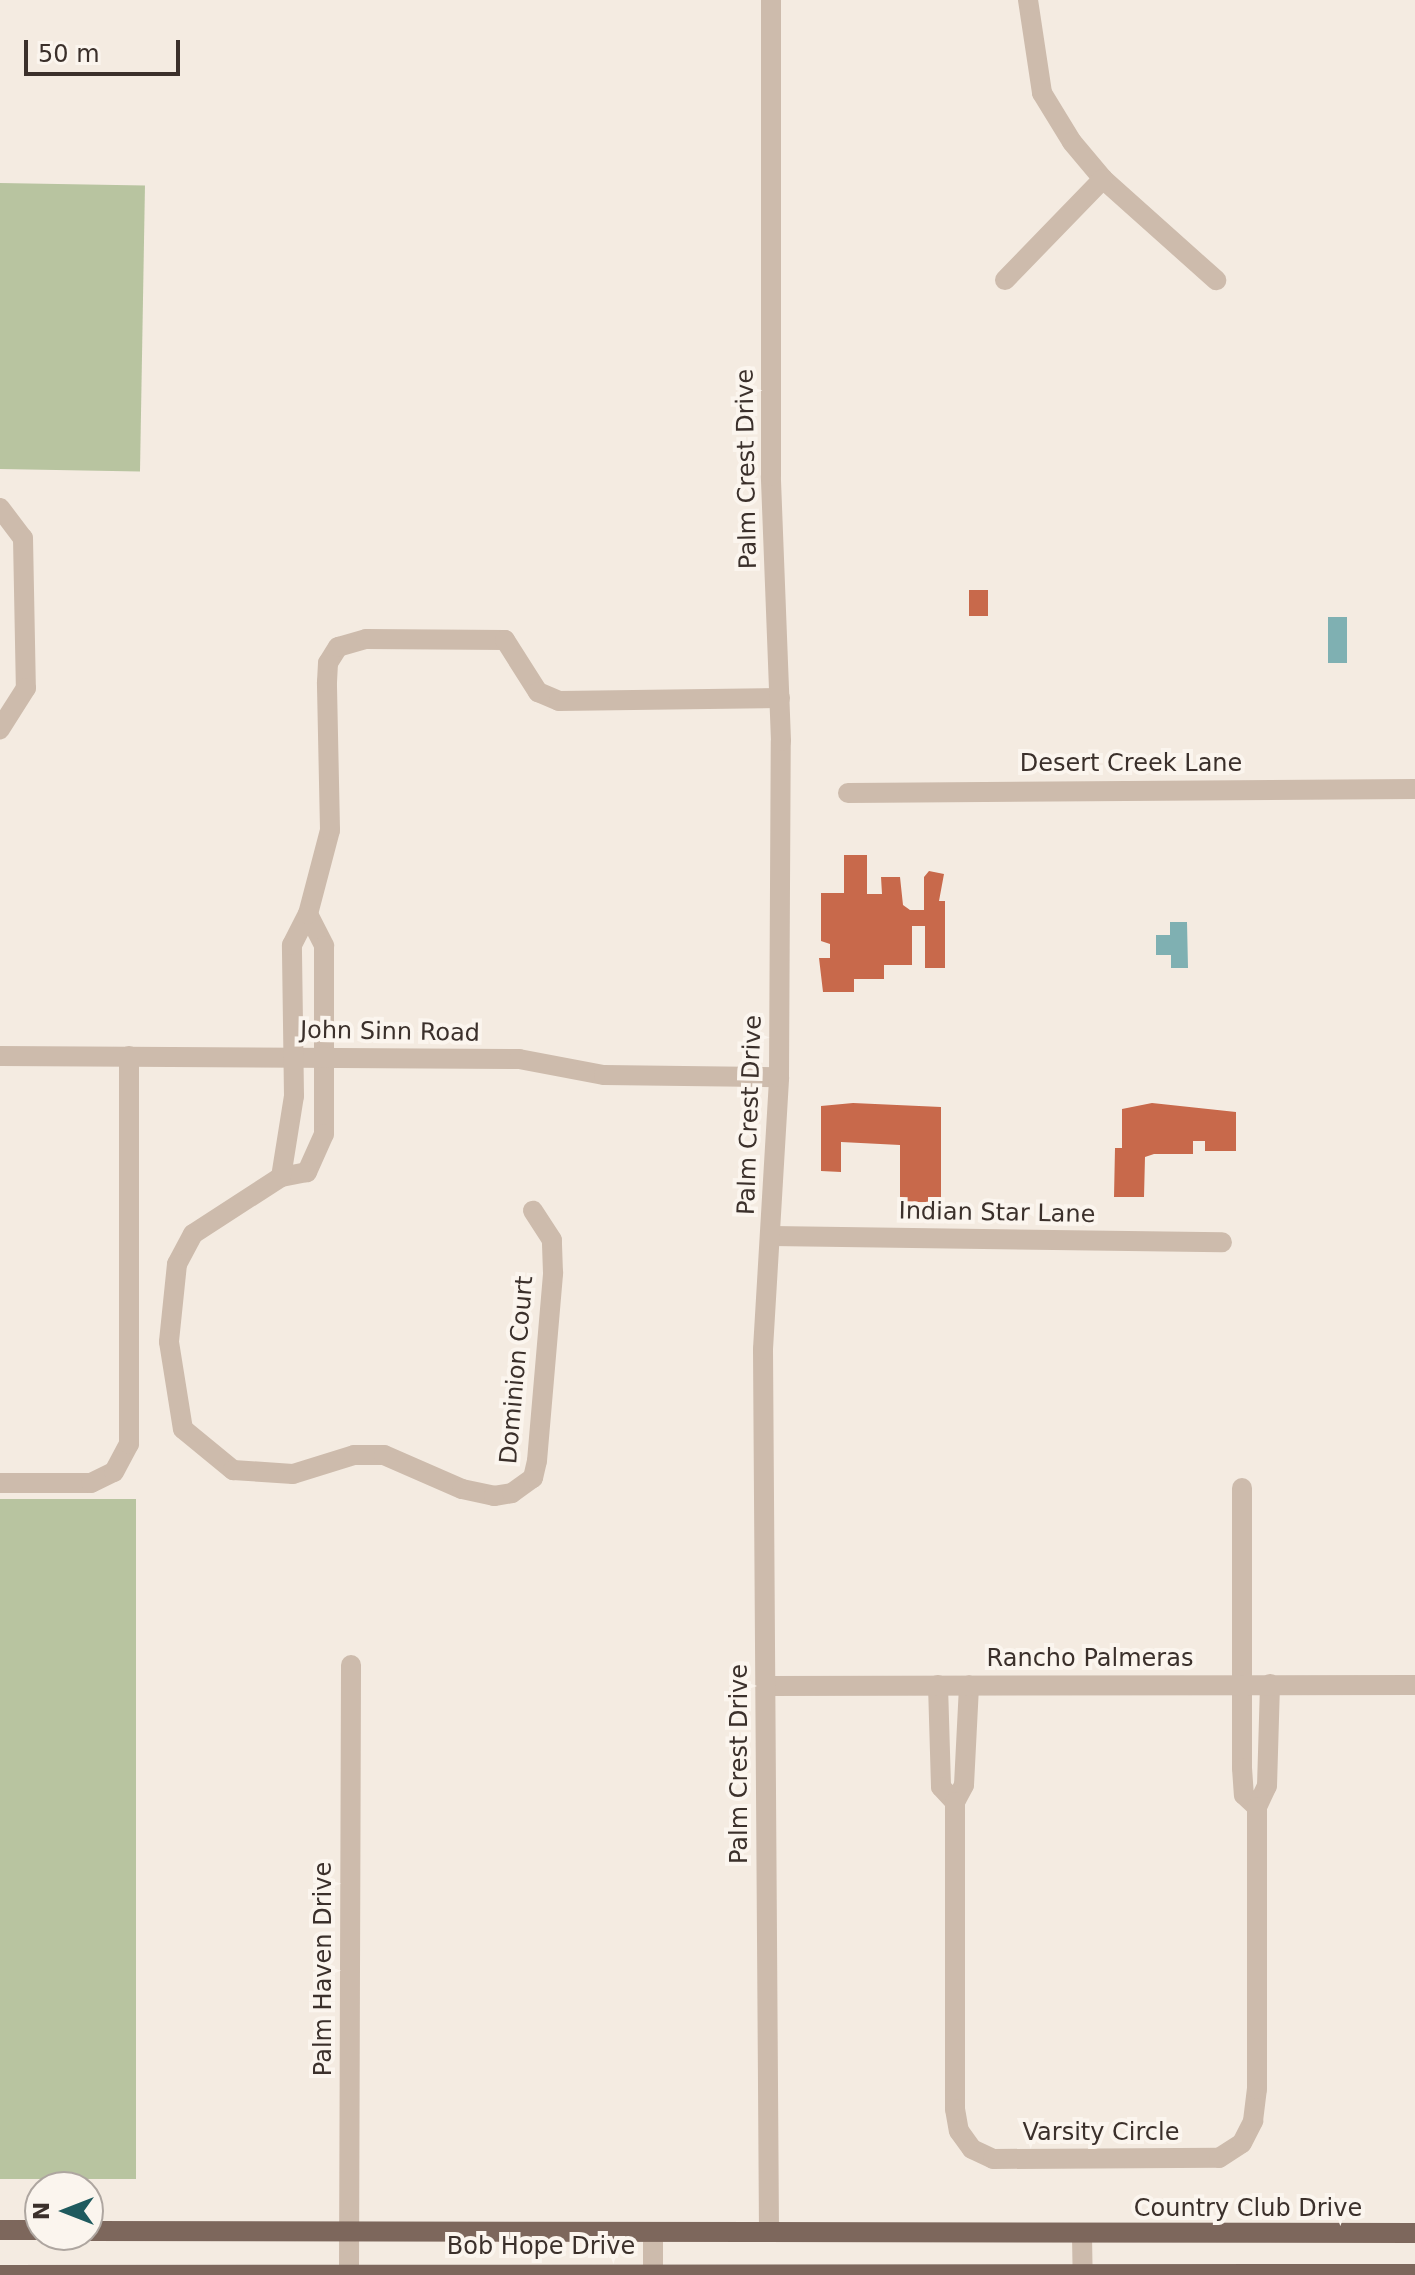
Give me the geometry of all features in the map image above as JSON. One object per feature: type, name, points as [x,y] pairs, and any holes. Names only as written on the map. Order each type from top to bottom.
[{"type":"main road","points":[[0,2230],[24,2230]]},
{"type":"main road","name":"Bob Hope Drive","points":[[104,2231],[1082,2236]]},
{"type":"main road","name":"Country Club Drive","points":[[1082,2236],[1415,2233]]},
{"type":"main road","name":"Bob Hope Drive","points":[[0,2275],[1083,2274]]},
{"type":"main road","points":[[1083,2274],[1415,2274]]},
{"type":"street","name":"Palm Crest Drive","points":[[769,2232],[763,1349],[779,1077],[780,698],[771,476],[771,0]]},
{"type":"street","points":[[1028,0],[1042,93],[1103,179],[1216,280]]},
{"type":"street","points":[[1005,280],[1103,179]]},
{"type":"street","points":[[0,508],[23,538],[26,688],[0,729]]},
{"type":"street","points":[[281,1177],[294,1096],[292,945],[308,914],[330,830],[327,682],[328,663],[338,647],[366,639],[505,640],[538,692],[559,701],[780,698]]},
{"type":"street","name":"Desert Creek Lane","points":[[848,793],[1415,789]]},
{"type":"street","name":"Dominion Court","points":[[308,914],[324,946],[324,1131],[307,1172],[281,1177],[193,1234],[177,1264],[169,1305],[174,1390],[183,1429],[233,1470],[293,1474],[354,1455],[384,1455],[462,1489],[494,1496],[512,1493],[533,1478],[553,1273],[552,1240],[533,1211]]},
{"type":"street","points":[[292,970],[324,969]]},
{"type":"street","name":"John Sinn Road","points":[[0,1056],[519,1059],[604,1075],[779,1077]]},
{"type":"street","points":[[0,1483],[91,1483],[114,1472],[129,1444],[129,1056]]},
{"type":"street","points":[[289,1125],[324,1131]]},
{"type":"street","name":"Indian Star Lane","points":[[772,1236],[1222,1242]]},
{"type":"street","name":"Varsity Circle","points":[[1242,1488],[1242,1757],[1244,1795],[1257,1807]]},
{"type":"street","name":"Palm Haven Drive","points":[[349,2273],[351,1665]]},
{"type":"street","name":"Varsity Circle","points":[[969,1685],[964,1785],[955,1802],[955,2109],[959,2131],[972,2149],[993,2159],[1219,2158],[1242,2143],[1253,2121],[1257,2089],[1257,1807],[1267,1786],[1270,1684]]},
{"type":"street","name":"Varsity Circle","points":[[938,1685],[941,1787],[955,1802]]},
{"type":"street","name":"Rancho Palmeras","points":[[766,1686],[1415,1685]]},
{"type":"street","points":[[940,1756],[965,1756]]},
{"type":"street","points":[[1242,1757],[1268,1757]]},
{"type":"street","points":[[653,2235],[653,2274]]},
{"type":"street","points":[[1082,2236],[1083,2274]]},
{"type":"green space","points":[[0,183],[145,186],[140,471],[0,469]]},
{"type":"green space","points":[[0,1499],[136,1499],[136,2179],[104,2179],[104,2171],[24,2171],[24,2179],[0,2179]]},
{"type":"water","points":[[1328,617],[1347,617],[1347,663],[1328,663]]},
{"type":"water","points":[[1170,922],[1187,922],[1188,968],[1171,968],[1171,955],[1156,955],[1156,935],[1170,935]]},
{"type":"building","points":[[969,590],[988,590],[988,616],[969,616]]},
{"type":"building","points":[[844,855],[867,855],[867,894],[882,894],[881,877],[900,877],[903,905],[910,910],[924,910],[924,877],[929,871],[944,874],[939,901],[945,901],[945,968],[925,968],[925,926],[912,926],[912,965],[884,965],[884,979],[854,979],[854,992],[823,992],[819,958],[830,958],[830,944],[821,941],[821,893],[844,893]]},
{"type":"building","points":[[853,1103],[941,1107],[941,1202],[900,1202],[900,1145],[841,1142],[841,1172],[821,1171],[821,1106]]},
{"type":"building","points":[[1152,1103],[1236,1112],[1236,1151],[1205,1151],[1205,1141],[1193,1141],[1193,1154],[1154,1154],[1145,1157],[1144,1197],[1114,1197],[1115,1148],[1122,1148],[1122,1109]]}]
